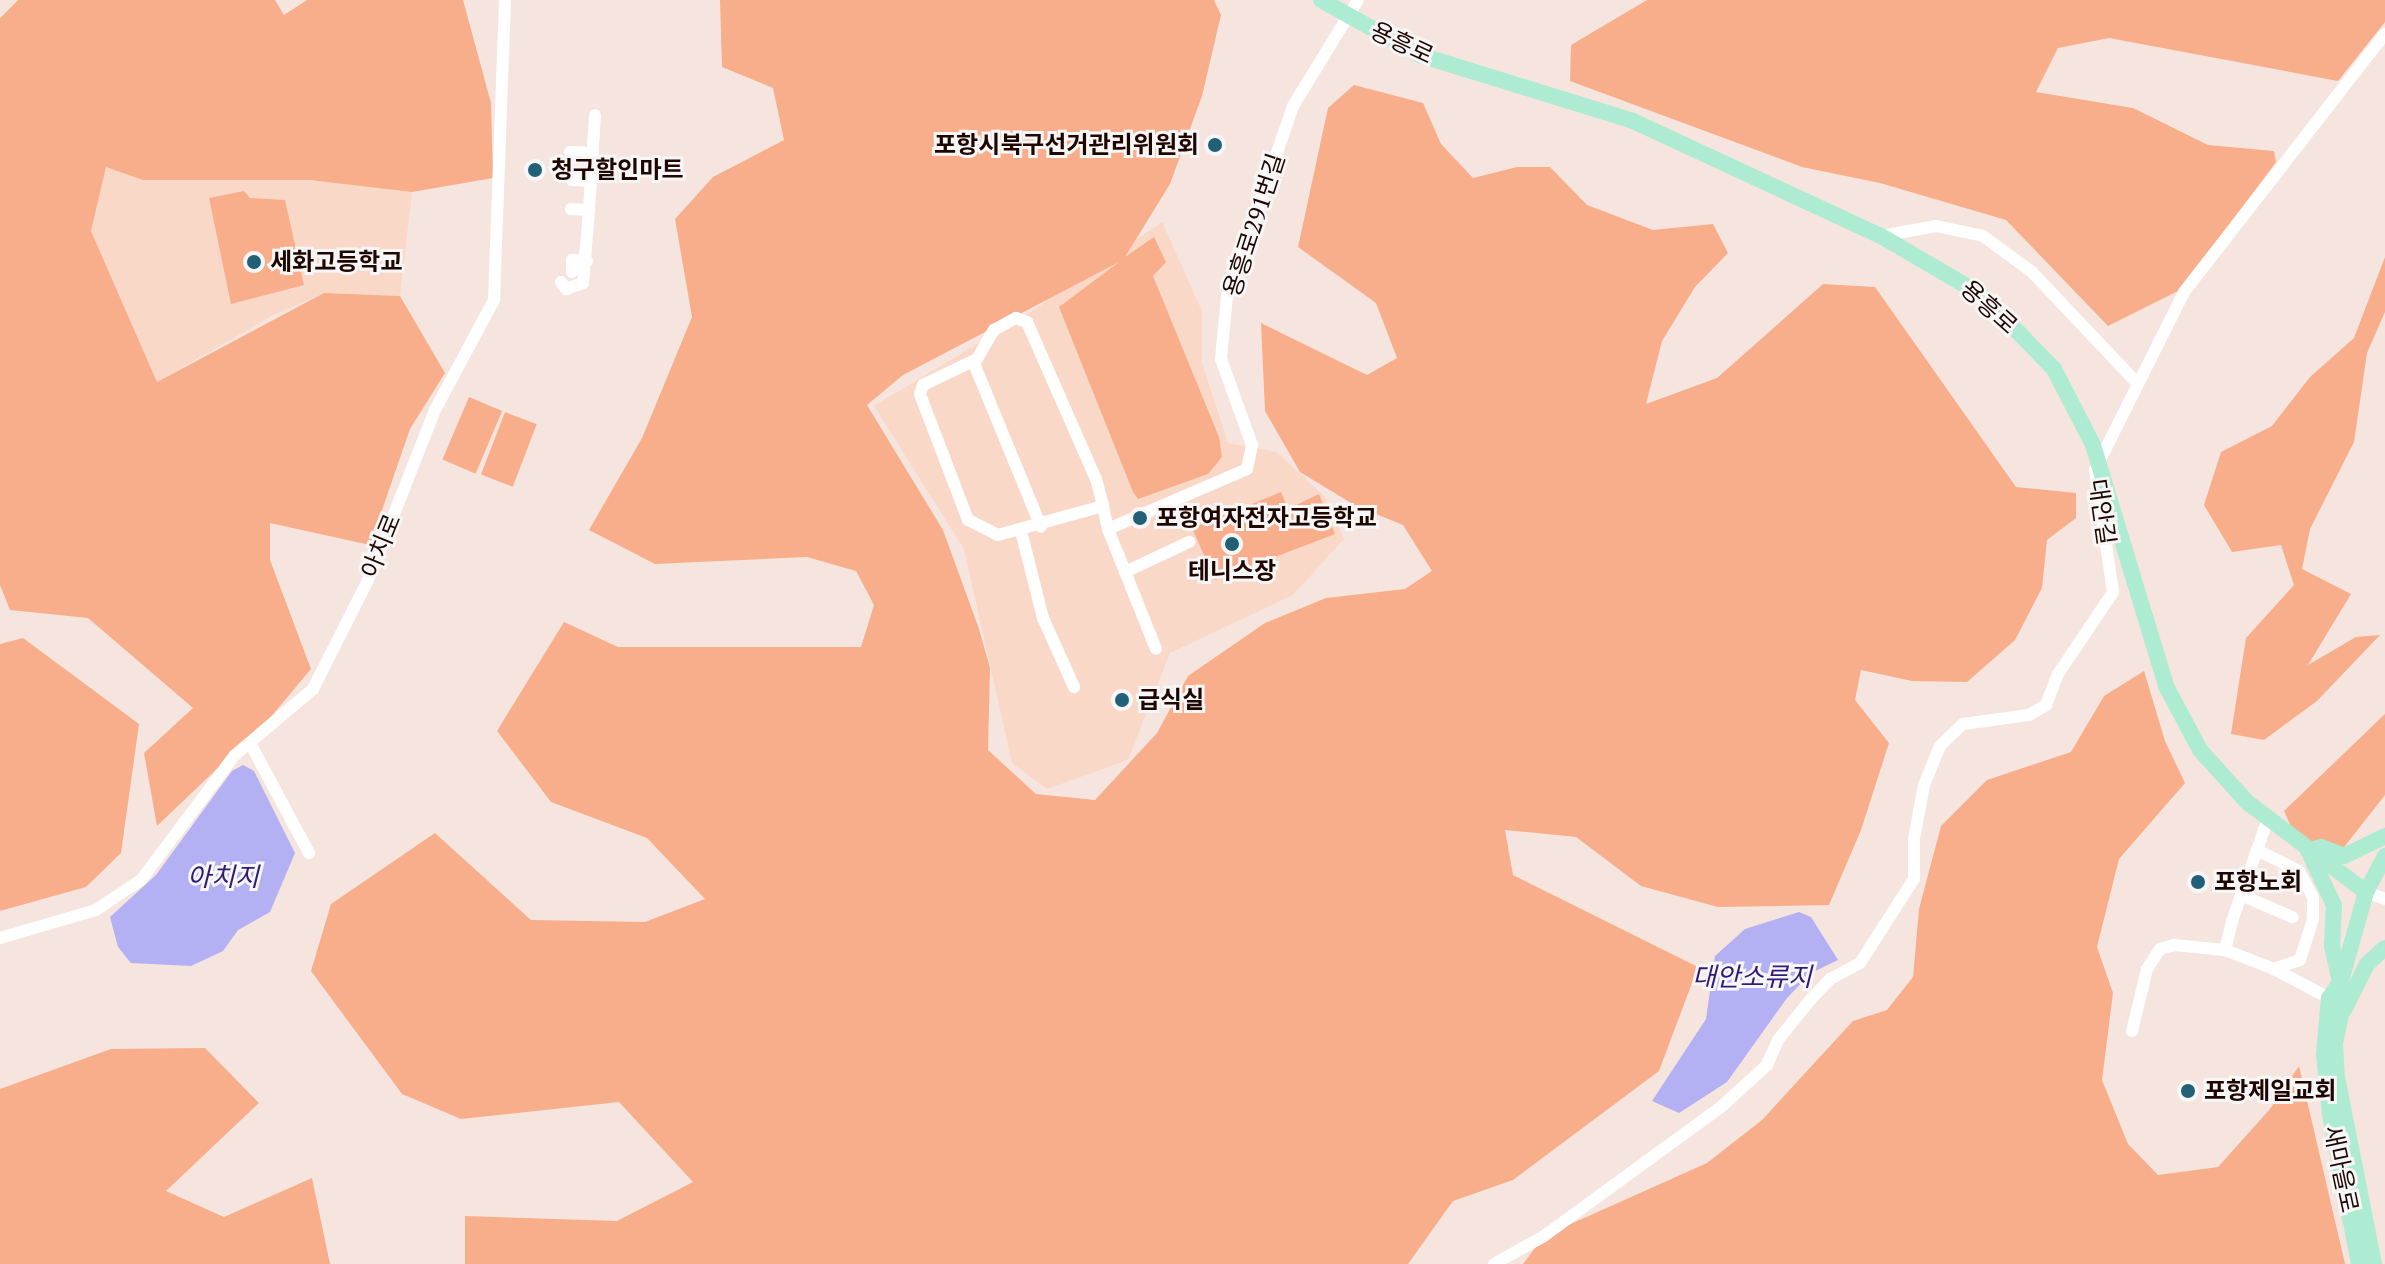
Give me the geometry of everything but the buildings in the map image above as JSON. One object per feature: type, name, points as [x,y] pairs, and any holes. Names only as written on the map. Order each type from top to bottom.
[{"type":"main road","name":"용흥로","points":[[1321,0],[1344,16],[1420,55],[1633,121],[1881,236],[1982,295],[2054,369],[2093,445],[2140,587],[2166,686],[2200,750],[2268,819],[2366,892]]},
{"type":"main road","points":[[2341,981],[2332,946],[2334,905],[2308,851],[2321,847],[2344,856],[2385,836]]},
{"type":"main road","name":"새마을로","points":[[2374,1264],[2337,1077],[2335,1043],[2342,1015],[2341,981],[2366,892],[2385,856]]},
{"type":"main road","points":[[2342,1015],[2367,964],[2385,948]]},
{"type":"main road","name":"새마을로","points":[[2341,981],[2329,998],[2324,1054],[2330,1115],[2359,1264]]},
{"type":"street","name":"아치로","points":[[0,938],[96,910],[141,880],[235,755],[313,689],[368,580],[435,410],[494,300],[505,0]]},
{"type":"street","name":"용흥로291번길","points":[[1108,529],[1247,469],[1252,445],[1221,359],[1227,296],[1293,106],[1344,16],[1358,0]]},
{"type":"street","name":"대안길","points":[[1494,1264],[1544,1236],[1722,1106],[1767,1065],[1778,1040],[1830,979],[1860,963],[1914,879],[1914,839],[1924,785],[1940,746],[1963,724],[2029,715],[2046,705],[2058,674],[2113,592],[2095,470],[2184,292],[2385,34]]},
{"type":"street","points":[[561,282],[566,289],[583,283],[587,261],[595,115]]},
{"type":"street","points":[[570,152],[593,153]]},
{"type":"street","points":[[572,180],[591,181]]},
{"type":"street","points":[[571,209],[589,210]]},
{"type":"street","points":[[1881,236],[1936,226],[1983,236],[2032,272],[2138,384]]},
{"type":"street","points":[[571,238],[587,238]]},
{"type":"street","points":[[572,272],[572,260],[587,261]]},
{"type":"street","points":[[1103,506],[1041,527],[998,535],[968,520],[920,394],[923,385],[973,361],[994,330],[1016,318],[1027,322],[1096,479],[1103,506],[1108,529],[1156,649]]},
{"type":"street","points":[[973,361],[1041,527]]},
{"type":"street","points":[[1021,531],[1043,618],[1074,687]]},
{"type":"street","points":[[1125,572],[1189,542]]},
{"type":"street","points":[[250,743],[309,853]]},
{"type":"street","points":[[2225,950],[2268,819]]},
{"type":"street","points":[[2257,850],[2299,871],[2313,897],[2313,919],[2300,960],[2274,969]]},
{"type":"street","name":"용흥로","points":[[2366,892],[2385,899]]},
{"type":"street","points":[[2241,895],[2292,917]]},
{"type":"street","points":[[2132,1031],[2147,969],[2160,949],[2174,945],[2225,950],[2274,969],[2329,998]]},
{"type":"shaded area","points":[[18,0],[275,0],[284,15],[307,0],[463,0],[491,103],[493,178],[412,192],[309,180],[143,180],[106,167],[91,231],[157,382],[324,293],[400,296],[445,373],[410,429],[370,545],[270,523],[270,560],[311,669],[269,719],[157,826],[144,753],[193,708],[88,618],[10,610],[0,585],[0,18]]},
{"type":"shaded area","points":[[720,0],[1214,0],[1221,15],[1202,96],[1170,184],[1125,257],[1154,237],[1166,262],[1153,276],[1219,437],[1222,457],[1208,474],[1138,499],[1133,492],[1059,307],[1119,262],[903,375],[867,405],[943,530],[979,629],[990,668],[988,750],[1036,794],[1095,800],[1157,733],[1188,676],[1265,623],[1326,598],[1405,589],[1432,571],[1403,525],[1356,506],[1300,472],[1265,411],[1261,323],[1367,375],[1397,358],[1376,303],[1298,247],[1328,108],[1354,85],[1423,103],[1441,144],[1473,178],[1517,167],[1550,167],[1587,205],[1653,230],[1713,224],[1728,253],[1695,287],[1662,341],[1646,404],[1717,378],[1823,284],[1875,287],[2016,487],[2076,493],[2076,518],[2047,540],[2042,588],[2015,640],[1967,682],[1912,681],[1861,670],[1855,700],[1889,743],[1861,830],[1829,905],[1718,907],[1641,886],[1576,837],[1505,830],[1513,875],[1698,967],[1659,1071],[1513,1180],[1453,1201],[1408,1264],[465,1264],[465,1216],[617,1221],[693,1182],[619,1102],[461,1119],[402,1094],[311,971],[331,904],[435,833],[531,920],[645,922],[705,899],[647,838],[551,802],[497,731],[564,622],[618,647],[861,647],[874,605],[856,571],[807,557],[655,564],[589,530],[642,438],[692,317],[675,219],[713,177],[784,140],[773,88],[722,67]]},
{"type":"shaded area","points":[[1647,0],[2385,0],[2385,22],[2338,81],[2109,38],[2058,48],[2036,92],[2133,108],[2208,145],[2274,151],[2276,162],[2180,290],[2108,326],[2006,220],[1880,183],[1802,167],[1570,81],[1571,45]]},
{"type":"shaded area","name":"세화고등학교","points":[[106,166],[143,180],[309,180],[412,192],[400,296],[324,293],[272,316],[157,382],[91,231]]},
{"type":"shaded area","points":[[244,191],[250,198],[285,200],[304,285],[231,304],[209,198]]},
{"type":"shaded area","name":"포항여자전자고등학교","points":[[1162,222],[1202,311],[1202,363],[1228,443],[1277,452],[1325,497],[1344,539],[1293,595],[1170,653],[1128,760],[1047,789],[1012,763],[964,549],[874,406],[1029,313]]},
{"type":"shaded area","points":[[2385,257],[2385,312],[2367,353],[2354,442],[2310,529],[2302,569],[2351,594],[2308,665],[2356,637],[2380,635],[2317,701],[2264,740],[2231,734],[2246,638],[2294,585],[2281,545],[2232,552],[2204,505],[2221,452],[2272,426],[2310,377],[2354,338]]},
{"type":"shaded area","points":[[469,397],[502,411],[476,474],[442,460]]},
{"type":"shaded area","points":[[505,412],[537,424],[513,487],[481,475]]},
{"type":"shaded area","points":[[1281,492],[1288,509],[1319,494],[1335,534],[1215,580],[1192,528]]},
{"type":"shaded area","points":[[23,638],[139,724],[121,853],[86,887],[0,911],[0,644]]},
{"type":"shaded area","points":[[2144,671],[2165,741],[2185,783],[2119,859],[2097,947],[2113,993],[2102,1080],[2128,1144],[2158,1175],[2218,1167],[2270,1109],[2299,1066],[2345,1264],[1523,1264],[1544,1236],[1707,1163],[1762,1120],[1853,1021],[1887,1010],[1913,977],[1919,909],[1941,826],[1987,780],[2071,752],[2104,696]]},
{"type":"shaded area","points":[[2385,714],[2385,795],[2330,865],[2300,846],[2284,811]]},
{"type":"shaded area","points":[[205,1048],[259,1103],[166,1191],[224,1217],[312,1178],[330,1264],[0,1264],[0,1089],[111,1049]]},
{"type":"water","name":"아치지","points":[[243,765],[254,771],[295,853],[270,912],[238,930],[223,951],[191,966],[131,963],[118,947],[110,917],[156,875],[232,771]]},
{"type":"water","name":"대안소류지","points":[[1799,912],[1811,917],[1838,960],[1811,973],[1787,998],[1727,1082],[1679,1113],[1652,1101],[1706,1019],[1715,956],[1745,929]]},
{"type":"place","name":"포항시북구선거관리위원회","points":[[1215,145]]},
{"type":"place","name":"청구할인마트","points":[[535,170]]},
{"type":"place","name":"세화고등학교","points":[[254,262]]},
{"type":"place","name":"포항여자전자고등학교","points":[[1140,518]]},
{"type":"place","name":"테니스장","points":[[1232,544]]},
{"type":"place","name":"급식실","points":[[1122,700]]},
{"type":"place","name":"포항노회","points":[[2198,882]]},
{"type":"place","name":"포항제일교회","points":[[2188,1091]]}]
